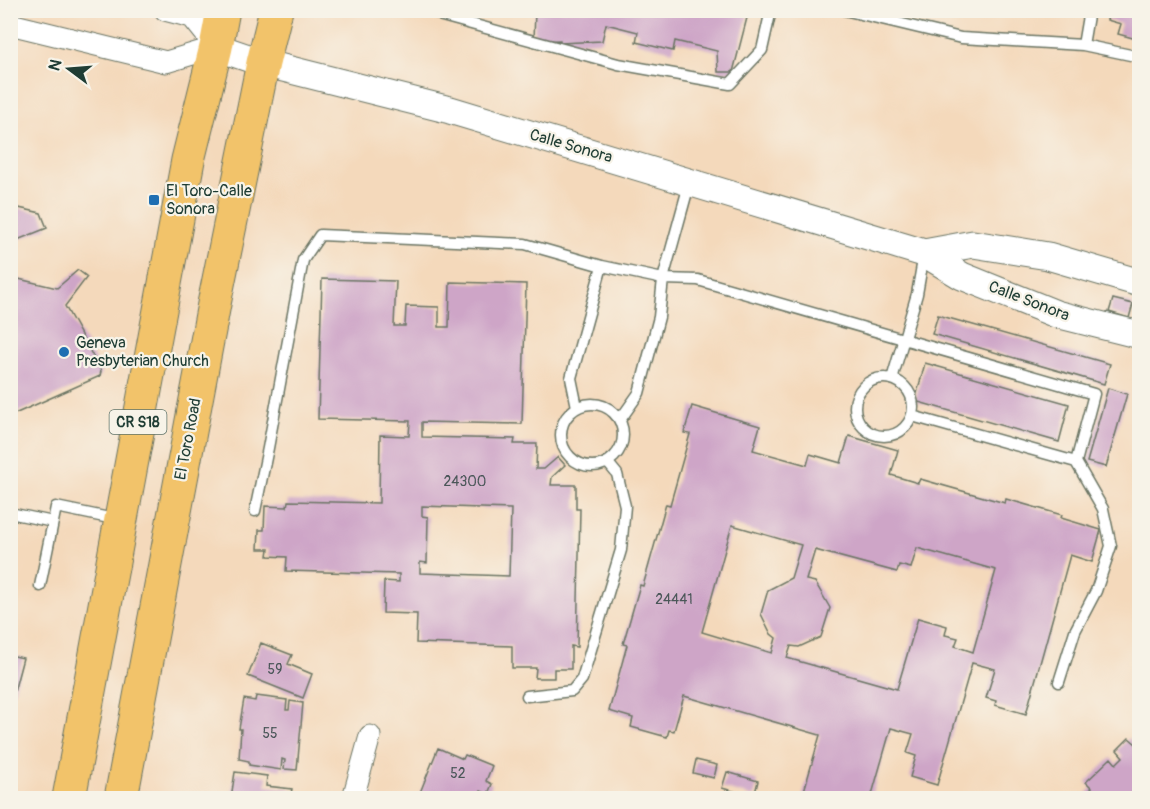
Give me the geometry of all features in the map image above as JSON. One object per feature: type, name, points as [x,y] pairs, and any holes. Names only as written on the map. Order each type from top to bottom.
[{"type":"main road","name":"CR S18","points":[[69,798],[188,160],[223,10]]},
{"type":"main road","name":"El Toro Road","points":[[121,798],[214,304],[276,10]]},
{"type":"street","points":[[10,24],[166,62],[216,47],[192,17],[165,10]]},
{"type":"street","name":"Calle Sonora","points":[[216,47],[263,63],[450,110],[924,253],[962,276],[1056,314],[1140,335]]},
{"type":"street","name":"Calle Sonora","points":[[924,253],[973,244],[1048,256],[1140,283]]},
{"type":"street","points":[[353,798],[370,736]]},
{"type":"lane","points":[[434,10],[442,16],[618,64],[730,84],[762,50],[771,10]]},
{"type":"lane","points":[[844,10],[961,38],[1083,45],[1140,57]]},
{"type":"lane","points":[[1083,45],[1089,10]]},
{"type":"lane","points":[[620,420],[639,393],[659,317],[663,279],[690,181]]},
{"type":"lane","points":[[255,510],[303,260],[320,235],[525,244],[602,266],[663,279],[698,280],[1094,394],[1076,462]]},
{"type":"lane","points":[[892,379],[916,294],[924,253]]},
{"type":"lane","points":[[577,407],[571,378],[602,266]]},
{"type":"lane","points":[[881,378],[892,379],[902,384],[910,393],[913,404],[912,416],[907,426],[898,433],[886,437],[875,436],[858,422],[854,411],[855,399],[870,381],[881,378]]},
{"type":"lane","points":[[601,404],[612,410],[620,420],[623,431],[622,444],[617,455],[608,463],[596,466],[584,465],[572,460],[564,450],[561,439],[562,426],[568,415],[577,407],[601,404]]},
{"type":"lane","points":[[912,416],[1076,462],[1103,509],[1111,546],[1096,591],[1074,631],[1059,682]]},
{"type":"lane","points":[[527,696],[572,691],[582,679],[621,550],[625,506],[617,474],[608,463]]},
{"type":"lane","points":[[40,586],[56,507],[120,521]]},
{"type":"lane","points":[[10,513],[53,522]]},
{"type":"building","points":[[535,10],[749,10],[733,72],[718,72],[717,51],[675,41],[673,51],[636,42],[638,32],[606,24],[602,41],[560,43],[560,40],[534,41]]},
{"type":"building","points":[[1109,10],[1140,10],[1140,40],[1118,34],[1121,24],[1107,20]]},
{"type":"building","points":[[10,206],[41,213],[47,228],[10,243]]},
{"type":"building","points":[[78,270],[87,277],[65,306],[101,371],[100,376],[10,416],[10,277],[57,288]]},
{"type":"building","points":[[322,279],[396,281],[394,326],[405,326],[406,306],[439,307],[439,327],[449,327],[450,282],[526,284],[522,424],[422,422],[422,437],[515,439],[514,444],[537,444],[536,469],[544,469],[558,457],[565,465],[552,477],[551,485],[576,485],[576,509],[580,509],[577,647],[571,646],[571,669],[554,669],[554,678],[535,678],[536,668],[512,668],[512,646],[416,643],[417,614],[383,613],[384,581],[399,582],[399,574],[286,571],[287,557],[268,556],[269,549],[258,549],[259,530],[264,530],[265,506],[287,507],[288,501],[379,503],[380,435],[409,436],[410,421],[318,419]],"holes":[[[422,506],[511,509],[509,576],[420,573],[420,562],[427,563],[428,517],[422,516]]]},
{"type":"building","points":[[1113,299],[1133,304],[1129,318],[1109,312]]},
{"type":"building","points":[[938,315],[1110,364],[1104,384],[932,334]]},
{"type":"building","points":[[925,363],[1069,404],[1059,442],[915,401]]},
{"type":"building","points":[[1108,388],[1127,394],[1106,467],[1087,462]]},
{"type":"building","points":[[692,406],[760,426],[753,450],[807,465],[810,454],[841,463],[849,436],[898,450],[891,475],[918,483],[920,479],[1005,503],[1006,499],[1062,515],[1061,518],[1101,530],[1092,562],[1070,555],[1026,714],[995,705],[996,701],[986,698],[995,669],[972,663],[937,785],[910,777],[916,756],[907,753],[913,734],[891,728],[871,798],[802,798],[820,735],[684,696],[674,731],[669,730],[667,737],[631,727],[633,718],[609,711],[627,645],[623,644],[640,585],[643,586],[666,504],[670,505],[690,434],[684,433]],"holes":[[[732,525],[801,545],[791,578],[768,590],[761,614],[771,634],[776,638],[772,653],[702,632]],[[917,548],[996,570],[973,652],[955,646],[958,638],[945,635],[947,626],[918,618],[897,689],[787,658],[791,646],[799,647],[821,637],[830,608],[815,582],[806,580],[815,550],[897,572],[899,565],[911,568]]]},
{"type":"building","points":[[261,643],[292,655],[288,664],[312,674],[303,698],[248,676]]},
{"type":"building","points":[[10,655],[23,658],[14,692],[10,691]]},
{"type":"building","points":[[256,696],[287,700],[286,710],[289,710],[290,701],[303,703],[297,770],[284,769],[285,760],[282,759],[281,770],[249,765],[249,761],[239,759],[241,729],[239,729],[244,699],[255,701]]},
{"type":"building","points":[[1129,738],[1136,744],[1140,740],[1140,798],[1082,798],[1092,788],[1086,782],[1111,758],[1116,764],[1123,757],[1117,750]]},
{"type":"building","points":[[438,748],[463,759],[465,755],[492,766],[486,781],[492,784],[488,794],[481,791],[478,798],[426,798],[419,795]]},
{"type":"building","points":[[696,760],[717,765],[714,778],[693,773]]},
{"type":"building","points":[[235,772],[267,776],[266,786],[292,789],[290,798],[231,798]]},
{"type":"building","points":[[727,772],[758,781],[754,797],[722,788]]},
{"type":"place","name":"El Toro-Calle Sonora","points":[[154,200]]},
{"type":"place","name":"Geneva Presbyterian Church","points":[[64,352]]}]
